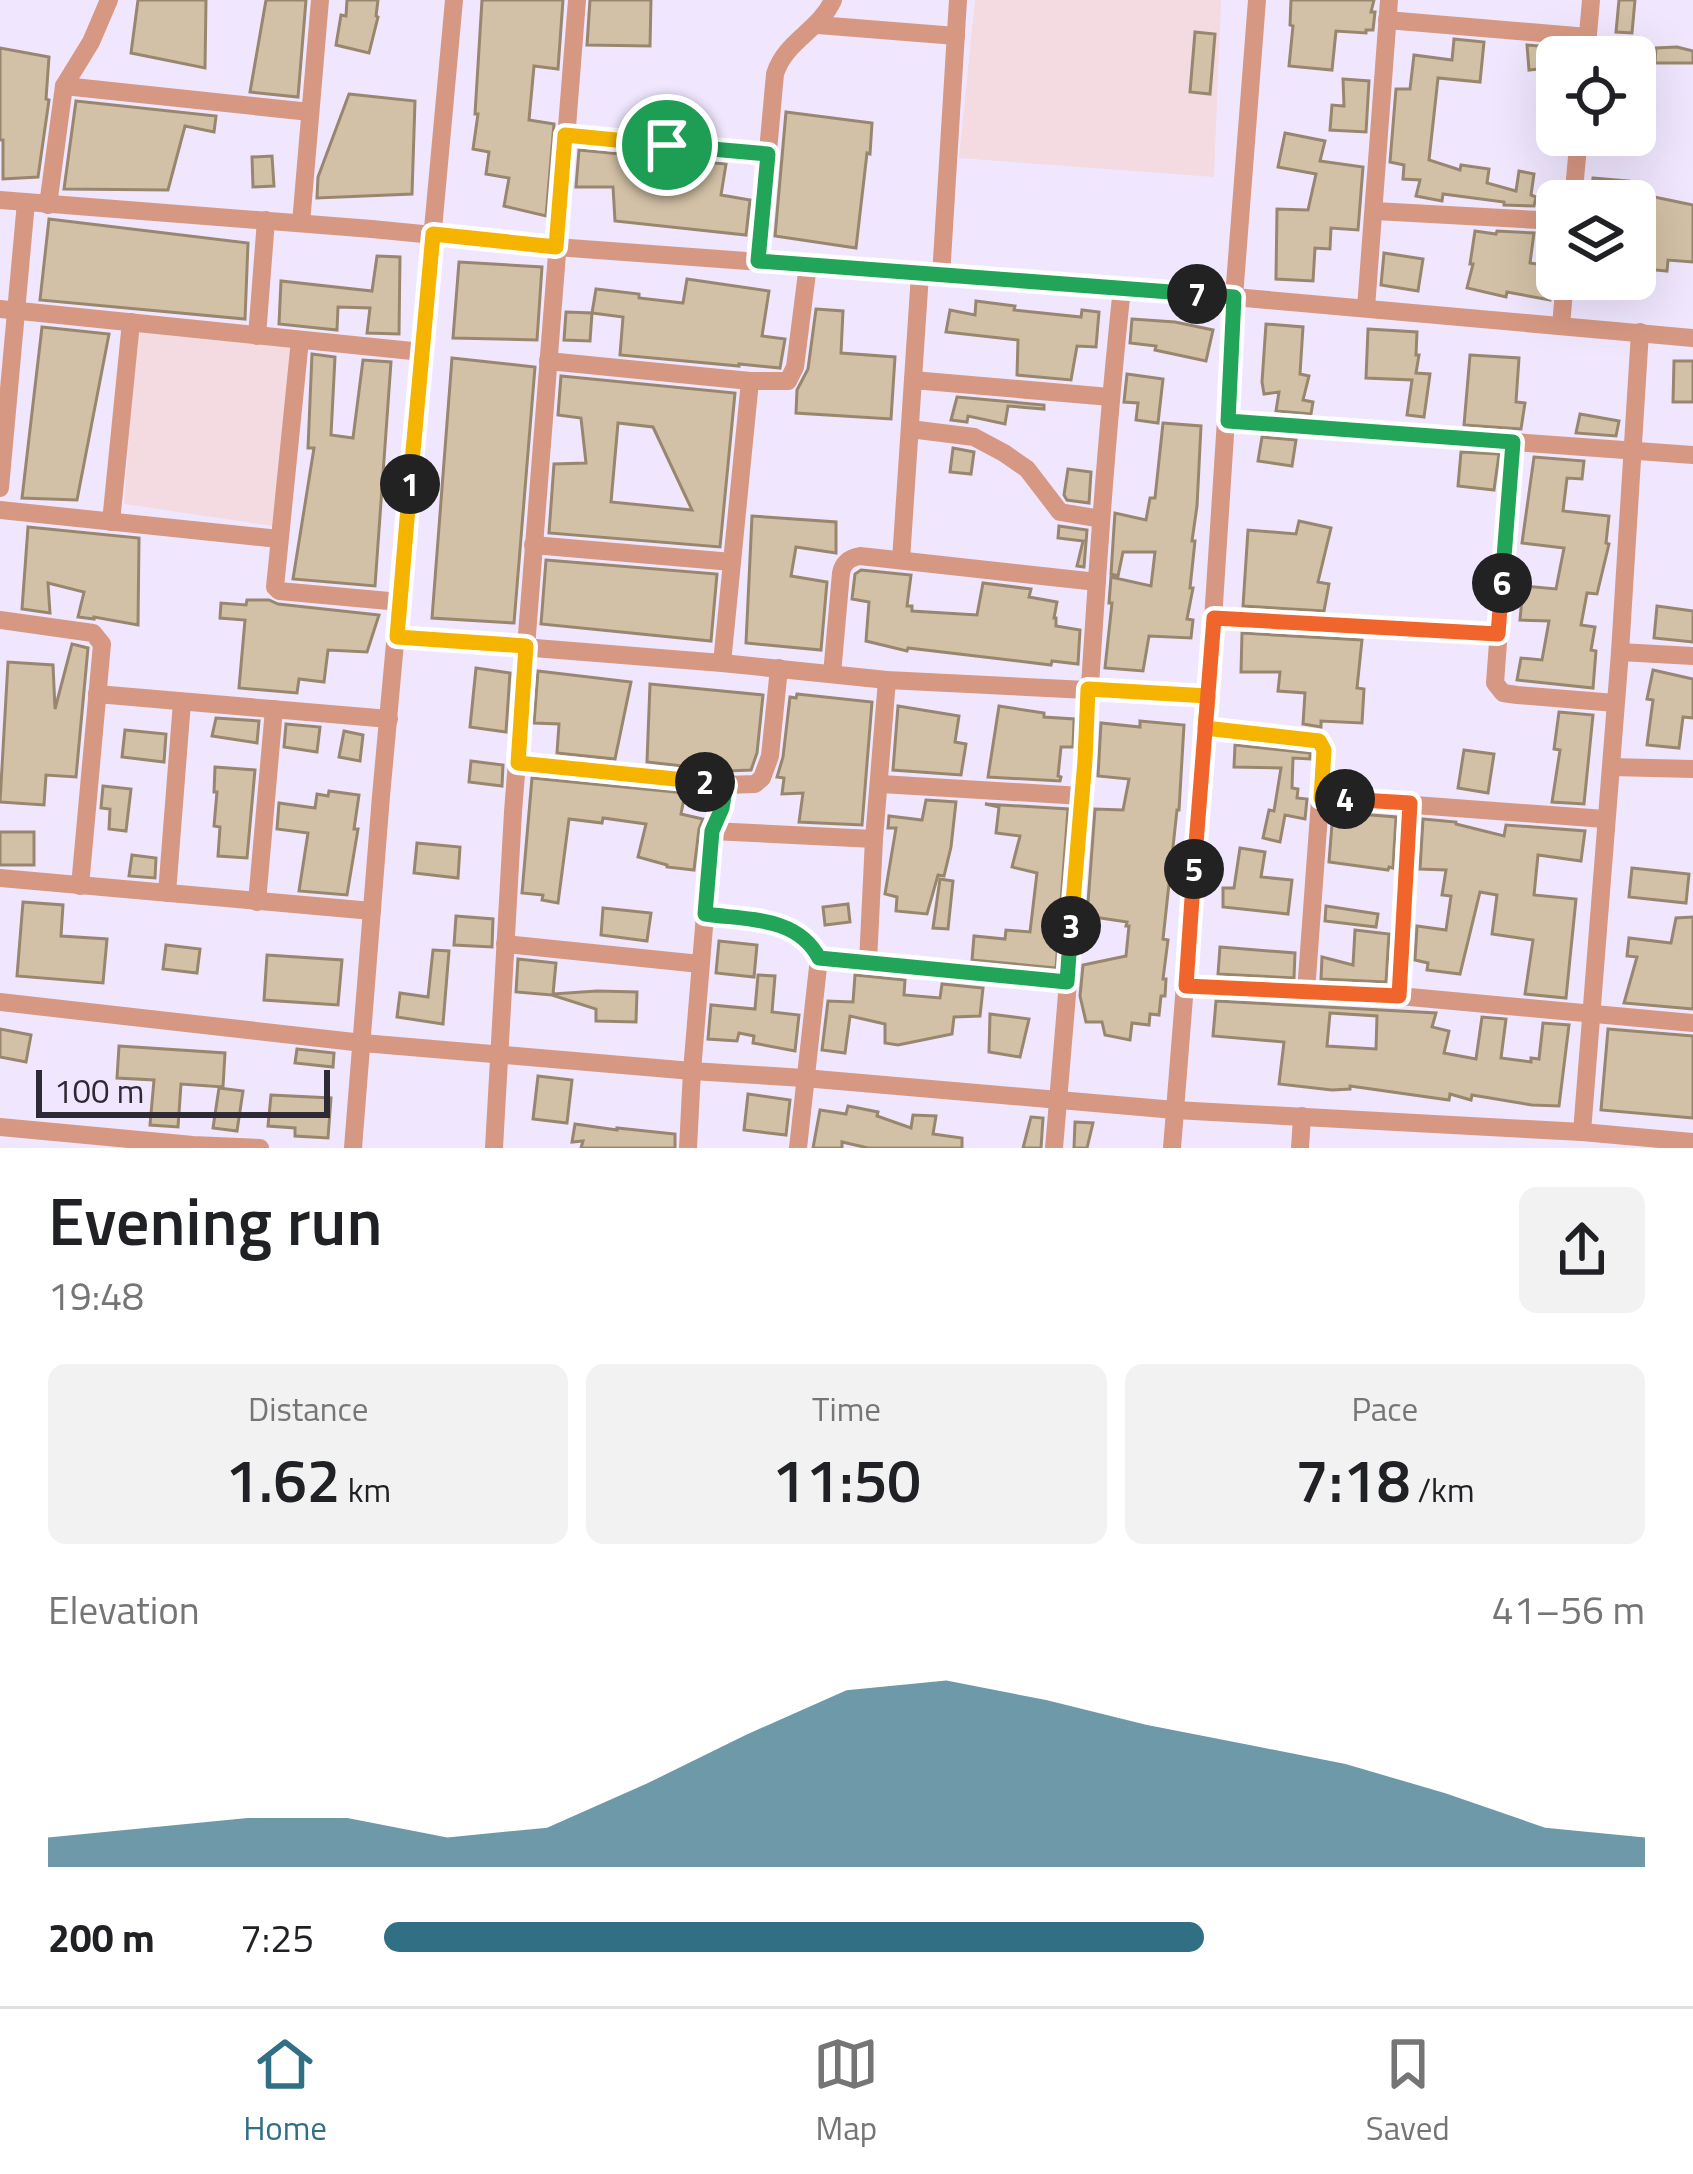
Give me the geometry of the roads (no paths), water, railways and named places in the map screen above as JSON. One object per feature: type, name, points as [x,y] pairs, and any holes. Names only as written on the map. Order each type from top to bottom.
[{"type":"street","points":[[48,205],[64,86],[92,42],[109,0]]},
{"type":"street","points":[[301,223],[320,0]]},
{"type":"street","points":[[353,1148],[454,0]]},
{"type":"street","points":[[494,1148],[533,545],[577,0]]},
{"type":"street","points":[[758,261],[775,74],[780,57],[818,25],[833,0]]},
{"type":"street","points":[[941,276],[958,0]]},
{"type":"street","points":[[1172,1148],[1257,0]]},
{"type":"street","points":[[1588,36],[1591,0]]},
{"type":"street","points":[[1366,308],[1388,10],[1536,38]]},
{"type":"street","points":[[818,25],[956,36]]},
{"type":"street","points":[[64,86],[310,112]]},
{"type":"street","points":[[565,135],[768,154]]},
{"type":"street","points":[[0,200],[1693,338]]},
{"type":"street","points":[[0,488],[9,309],[26,202]]},
{"type":"street","points":[[1375,211],[1536,220]]},
{"type":"street","points":[[257,335],[266,220]]},
{"type":"street","points":[[548,361],[785,382],[790,379],[800,332],[808,265]]},
{"type":"street","points":[[901,560],[920,274]]},
{"type":"street","points":[[1054,1148],[1122,288]]},
{"type":"street","points":[[1561,326],[1563,300]]},
{"type":"street","points":[[9,309],[422,352]]},
{"type":"street","points":[[110,522],[131,322]]},
{"type":"street","points":[[1582,1132],[1640,332]]},
{"type":"street","points":[[300,340],[274,584],[279,591],[400,602]]},
{"type":"street","points":[[913,380],[1110,397]]},
{"type":"street","points":[[722,663],[750,381]]},
{"type":"street","points":[[1228,421],[1693,455]]},
{"type":"street","points":[[910,429],[974,437],[1019,462],[1060,512],[1101,519]]},
{"type":"street","points":[[1513,442],[1495,683],[1503,693],[1616,704]]},
{"type":"street","points":[[0,510],[278,539]]},
{"type":"street","points":[[533,545],[732,562]]},
{"type":"street","points":[[832,674],[843,566],[852,557],[1096,583]]},
{"type":"street","points":[[1214,618],[1498,634]]},
{"type":"street","points":[[0,620],[93,633],[102,644],[80,886]]},
{"type":"street","points":[[397,637],[887,680],[1208,696]]},
{"type":"street","points":[[1620,652],[1693,656]]},
{"type":"street","points":[[518,763],[755,784],[770,756],[779,668]]},
{"type":"street","points":[[868,962],[887,680]]},
{"type":"street","points":[[97,694],[389,719]]},
{"type":"street","points":[[167,893],[182,702]]},
{"type":"street","points":[[257,902],[274,710]]},
{"type":"street","points":[[1205,728],[1319,741],[1324,750],[1306,992]]},
{"type":"street","points":[[1611,767],[1693,769]]},
{"type":"street","points":[[880,784],[1082,796]]},
{"type":"street","points":[[688,1148],[712,831],[726,785]]},
{"type":"street","points":[[1321,798],[1605,820]]},
{"type":"street","points":[[1399,996],[1410,803]]},
{"type":"street","points":[[712,831],[874,839]]},
{"type":"street","points":[[0,878],[372,911]]},
{"type":"street","points":[[705,914],[796,930],[819,958],[798,1148]]},
{"type":"street","points":[[505,944],[700,964]]},
{"type":"street","points":[[819,958],[1067,982]]},
{"type":"street","points":[[1186,986],[1399,996],[1693,1023]]},
{"type":"street","points":[[0,1002],[363,1043],[692,1072],[1557,1139],[1582,1132],[1668,1144],[1693,1142]]},
{"type":"street","points":[[1300,1148],[1302,1116]]},
{"type":"street","points":[[0,1127],[66,1141],[260,1148]]}]
